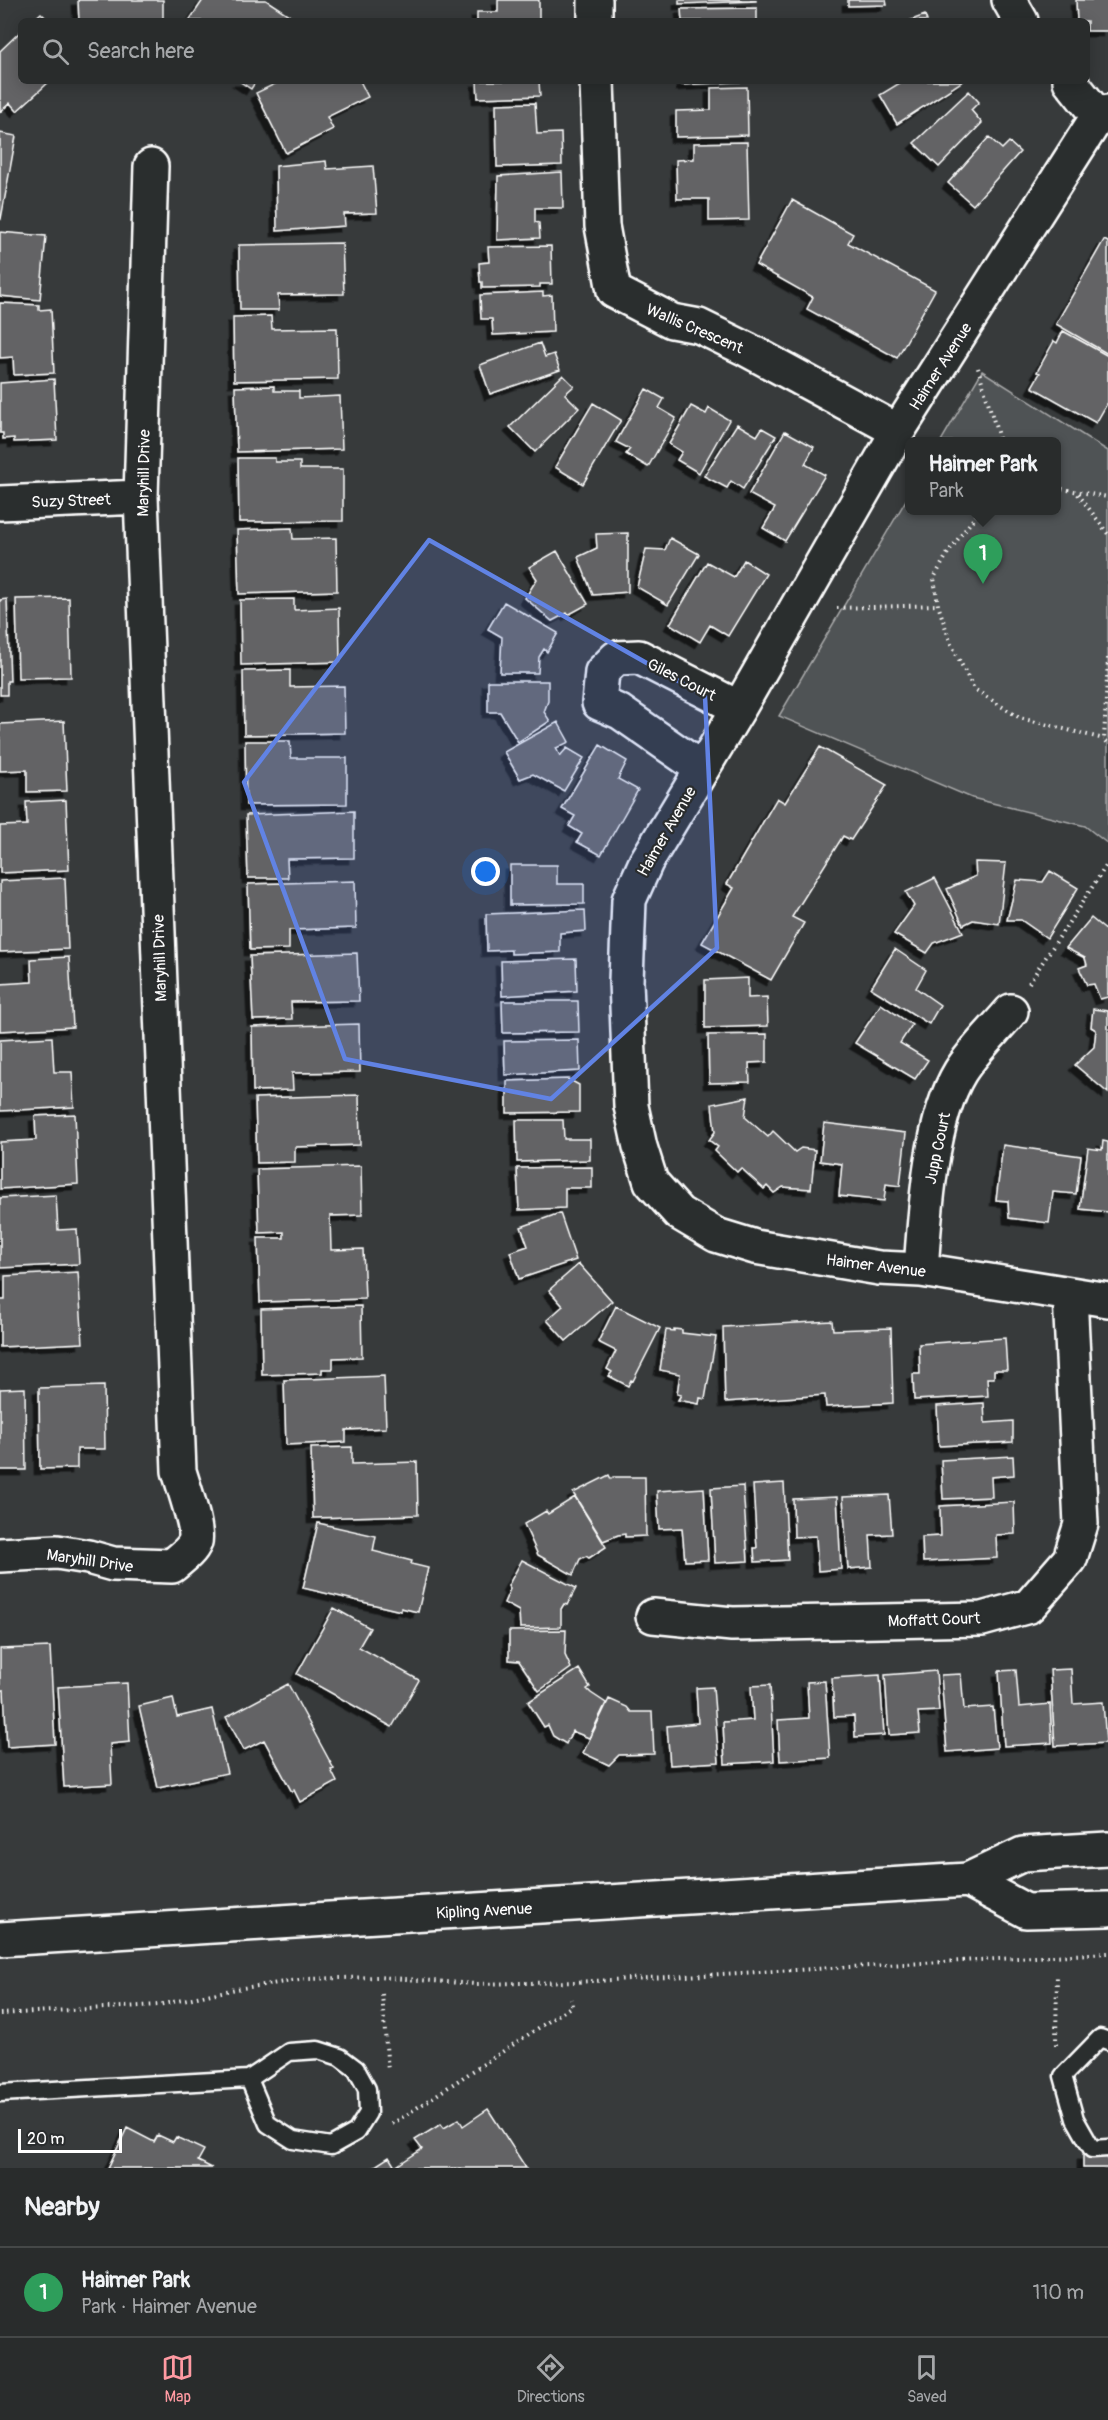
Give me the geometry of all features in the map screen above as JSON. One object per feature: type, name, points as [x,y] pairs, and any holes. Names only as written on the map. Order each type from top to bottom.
[{"type":"street","points":[[595,0],[596,18]]},
{"type":"street","points":[[1009,0],[1019,18]]},
{"type":"street","name":"Wallis Crescent","points":[[597,84],[602,226],[614,291],[672,321],[699,326],[746,349],[898,431]]},
{"type":"street","points":[[1073,84],[1103,114]]},
{"type":"street","name":"Haimer Avenue","points":[[1103,114],[898,431],[739,708],[646,862],[629,900],[626,981],[631,1106],[651,1182],[680,1213],[716,1235],[765,1249],[879,1268],[921,1270],[1108,1300]]},
{"type":"street","name":"Maryhill Drive","points":[[0,1555],[57,1552],[113,1564],[171,1566],[186,1554],[195,1541],[195,1524],[179,1471],[141,497],[151,166]]},
{"type":"street","name":"Suzy Street","points":[[0,503],[141,497]]},
{"type":"street","name":"Giles Court","points":[[702,769],[620,712],[599,703],[602,672],[616,658],[639,657],[739,708]]},
{"type":"street","name":"Jupp Court","points":[[921,1270],[926,1202],[942,1115],[960,1072],[1011,1011]]},
{"type":"street","name":"Moffatt Court","points":[[654,1616],[732,1624],[982,1619],[1029,1606],[1070,1559],[1081,1524],[1070,1295]]},
{"type":"street","name":"Kipling Avenue","points":[[0,1939],[968,1880],[1023,1854],[1108,1849]]},
{"type":"street","points":[[968,1880],[1026,1911],[1108,1909]]},
{"type":"lane","points":[[1108,2040],[1100,2038],[1063,2076],[1075,2119],[1092,2149],[1108,2148]]},
{"type":"lane","points":[[0,2092],[249,2079],[289,2052],[318,2050],[340,2057],[356,2069],[367,2089],[368,2113],[356,2132],[331,2146],[293,2140],[268,2124],[249,2079]]},
{"type":"path","points":[[964,327],[990,402],[999,437]]},
{"type":"path","points":[[1061,490],[1108,497]]},
{"type":"path","points":[[1077,494],[1108,534]]},
{"type":"path","points":[[976,515],[949,551],[934,578],[938,605],[951,644],[974,690],[1020,718],[1106,741],[1108,658]]},
{"type":"path","points":[[796,609],[938,605]]},
{"type":"path","points":[[1011,1011],[1108,863]]},
{"type":"path","points":[[0,2014],[158,2005],[236,1989],[306,1979],[377,1977],[475,1984],[575,1982],[1108,1953]]},
{"type":"path","points":[[1057,1973],[1056,2044],[1063,2076]]},
{"type":"path","points":[[382,1994],[389,2076]]},
{"type":"path","points":[[387,2118],[385,2129],[572,2006],[571,1999]]},
{"type":"highlighted area","points":[[429,540],[705,696],[717,948],[551,1099],[345,1059],[244,782]]},
{"type":"shaded area","points":[[982,371],[1108,451],[1108,844],[1085,826],[972,798],[779,716],[905,502],[905,515],[1061,515],[1061,437],[943,437]]},
{"type":"building","points":[[78,0],[163,0],[163,18],[79,18]]},
{"type":"building","points":[[203,0],[266,0],[293,18],[191,18]]},
{"type":"building","points":[[498,0],[539,0],[539,18],[477,18],[477,12],[498,12]]},
{"type":"building","points":[[679,0],[756,0],[756,1],[679,4]]},
{"type":"building","points":[[848,0],[886,0],[887,5],[848,6]]},
{"type":"building","points":[[1076,0],[1108,0],[1108,31],[1090,31],[1090,18],[1077,18]]},
{"type":"building","points":[[757,8],[757,18],[682,18],[681,9]]},
{"type":"building","points":[[41,13],[46,18],[35,18]]},
{"type":"building","points":[[18,34],[18,84],[47,84],[17,111],[10,103],[0,112],[0,51]]},
{"type":"building","points":[[244,84],[254,84],[251,89]]},
{"type":"building","points":[[275,84],[362,84],[368,97],[327,117],[333,129],[286,153],[256,93]]},
{"type":"building","points":[[477,84],[539,84],[540,96],[478,98]]},
{"type":"building","points":[[898,84],[958,84],[897,124],[880,95]]},
{"type":"building","points":[[747,87],[748,135],[676,137],[676,111],[711,110],[711,88]]},
{"type":"building","points":[[969,91],[979,102],[971,110],[982,123],[939,167],[914,143]]},
{"type":"building","points":[[535,103],[537,134],[561,133],[562,165],[497,167],[496,104]]},
{"type":"building","points":[[0,133],[16,136],[1,219],[0,218]]},
{"type":"building","points":[[989,137],[1002,149],[1009,142],[1020,152],[973,205],[948,183]]},
{"type":"building","points":[[747,142],[749,220],[709,221],[709,199],[677,199],[676,160],[694,159],[694,143]]},
{"type":"building","points":[[326,161],[327,169],[373,166],[377,213],[344,214],[345,226],[277,231],[276,166]]},
{"type":"building","points":[[562,172],[563,208],[535,208],[535,222],[539,223],[540,238],[497,240],[498,176]]},
{"type":"building","points":[[792,200],[853,234],[848,243],[935,290],[897,358],[807,309],[813,297],[756,265]]},
{"type":"building","points":[[0,232],[46,236],[40,300],[0,296]]},
{"type":"building","points":[[1104,240],[1108,242],[1108,354],[1056,324]]},
{"type":"building","points":[[342,243],[344,294],[278,295],[279,310],[240,310],[239,245]]},
{"type":"building","points":[[551,246],[552,284],[540,284],[540,287],[482,288],[479,263],[489,262],[488,247]]},
{"type":"building","points":[[543,292],[543,296],[552,295],[553,332],[493,335],[492,319],[481,319],[480,295]]},
{"type":"building","points":[[0,303],[39,305],[39,310],[51,309],[54,373],[14,375],[13,357],[0,358]]},
{"type":"building","points":[[271,316],[272,329],[337,328],[338,379],[234,381],[233,317]]},
{"type":"building","points":[[1063,331],[1108,356],[1108,402],[1096,423],[1032,387],[1040,373],[1037,372],[1054,341],[1057,343]]},
{"type":"building","points":[[540,343],[545,357],[554,354],[560,370],[490,394],[480,365]]},
{"type":"building","points":[[563,375],[574,386],[565,394],[579,408],[535,452],[510,427]]},
{"type":"building","points":[[54,379],[57,440],[14,442],[14,438],[3,439],[3,433],[0,433],[0,383]]},
{"type":"building","points":[[274,386],[274,391],[299,391],[299,398],[340,396],[342,449],[237,452],[235,387]]},
{"type":"building","points":[[646,389],[664,399],[659,408],[676,418],[648,467],[626,454],[630,449],[616,442]]},
{"type":"building","points":[[593,403],[621,420],[583,484],[555,467]]},
{"type":"building","points":[[691,406],[706,414],[709,408],[729,420],[699,473],[677,460],[682,452],[669,444]]},
{"type":"building","points":[[737,424],[757,436],[762,428],[776,436],[743,489],[731,481],[727,488],[704,476]]},
{"type":"building","points":[[785,431],[814,447],[805,464],[825,475],[785,541],[763,528],[775,508],[749,494]]},
{"type":"building","points":[[238,458],[275,458],[275,462],[300,462],[300,469],[343,469],[343,521],[239,522]]},
{"type":"building","points":[[292,528],[293,539],[336,538],[337,591],[239,594],[237,530]]},
{"type":"building","points":[[628,533],[628,592],[593,595],[578,557],[597,548],[596,534]]},
{"type":"building","points":[[670,538],[699,554],[668,605],[637,587],[646,549],[665,550]]},
{"type":"building","points":[[557,551],[588,604],[552,621],[525,598],[537,579],[529,567]]},
{"type":"building","points":[[744,560],[766,574],[728,636],[710,625],[700,642],[670,624],[707,562],[734,577]]},
{"type":"building","points":[[69,598],[71,677],[18,678],[16,599]]},
{"type":"building","points":[[7,599],[10,681],[7,681],[7,695],[0,695],[0,600]]},
{"type":"building","points":[[294,599],[294,610],[339,608],[340,662],[241,665],[240,600]]},
{"type":"building","points":[[504,602],[558,633],[547,652],[544,649],[539,657],[538,673],[500,673],[502,637],[488,629]]},
{"type":"building","points":[[290,670],[290,687],[344,686],[345,733],[244,735],[243,671]]},
{"type":"building","points":[[488,681],[548,681],[548,701],[544,712],[550,721],[518,742],[500,712],[488,712]]},
{"type":"building","points":[[64,721],[67,791],[27,792],[27,770],[0,771],[0,724]]},
{"type":"building","points":[[558,722],[569,742],[556,748],[560,756],[567,748],[584,758],[564,791],[533,774],[520,779],[504,752]]},
{"type":"building","points":[[245,741],[290,741],[291,758],[347,758],[347,804],[246,805]]},
{"type":"building","points":[[600,745],[627,761],[618,779],[638,790],[601,855],[577,842],[582,834],[569,826],[575,816],[562,809]]},
{"type":"building","points":[[820,747],[887,785],[851,840],[843,836],[792,917],[804,923],[771,980],[702,943],[734,888],[727,884],[777,798],[785,803]]},
{"type":"building","points":[[66,800],[69,870],[0,873],[0,826],[27,825],[26,802]]},
{"type":"building","points":[[354,811],[354,858],[287,859],[288,878],[248,878],[246,815]]},
{"type":"building","points":[[975,862],[1006,863],[999,924],[973,920],[963,925],[947,889],[976,876]]},
{"type":"building","points":[[510,865],[557,865],[557,884],[584,884],[584,904],[510,905]]},
{"type":"building","points":[[1050,871],[1078,888],[1047,938],[1021,920],[1007,920],[1017,880],[1043,882]]},
{"type":"building","points":[[65,878],[68,949],[0,952],[0,881]]},
{"type":"building","points":[[935,878],[963,932],[934,943],[927,953],[894,934],[914,906],[906,892]]},
{"type":"building","points":[[355,881],[356,928],[289,930],[289,949],[250,950],[248,884]]},
{"type":"building","points":[[585,910],[586,931],[560,933],[560,952],[511,954],[511,950],[487,951],[486,914]]},
{"type":"building","points":[[1091,918],[1108,932],[1108,997],[1100,999],[1094,984],[1087,985],[1079,968],[1087,965],[1085,958],[1066,948]]},
{"type":"building","points":[[895,949],[926,970],[916,988],[940,1005],[929,1024],[871,988]]},
{"type":"building","points":[[357,953],[359,1001],[291,1002],[292,1019],[253,1020],[250,956]]},
{"type":"building","points":[[69,957],[73,1027],[0,1031],[0,984],[32,982],[31,959]]},
{"type":"building","points":[[576,959],[577,991],[502,996],[501,961]]},
{"type":"building","points":[[748,978],[748,998],[767,997],[768,1026],[705,1028],[705,980]]},
{"type":"building","points":[[502,1001],[578,1001],[579,1032],[503,1033]]},
{"type":"building","points":[[881,1004],[912,1025],[900,1043],[928,1060],[915,1079],[855,1043]]},
{"type":"building","points":[[1093,1009],[1108,1011],[1108,1093],[1075,1065],[1094,1047],[1096,1030],[1091,1027]]},
{"type":"building","points":[[359,1024],[360,1072],[292,1073],[293,1090],[253,1091],[252,1027]]},
{"type":"building","points":[[767,1034],[767,1062],[749,1063],[750,1082],[709,1083],[708,1035]]},
{"type":"building","points":[[52,1037],[54,1072],[72,1072],[74,1107],[0,1111],[0,1040]]},
{"type":"building","points":[[579,1040],[580,1071],[505,1075],[504,1041]]},
{"type":"building","points":[[568,1079],[579,1085],[579,1112],[507,1113],[507,1081]]},
{"type":"building","points":[[359,1095],[360,1145],[295,1147],[295,1162],[257,1163],[255,1098]]},
{"type":"building","points":[[748,1097],[745,1117],[768,1137],[773,1131],[795,1152],[801,1148],[815,1150],[811,1189],[783,1187],[774,1193],[767,1186],[764,1189],[741,1168],[737,1172],[715,1151],[718,1147],[709,1140],[715,1132],[712,1104]]},
{"type":"building","points":[[75,1114],[78,1184],[0,1189],[0,1142],[36,1140],[35,1116]]},
{"type":"building","points":[[516,1120],[563,1120],[564,1139],[590,1139],[590,1160],[517,1162]]},
{"type":"building","points":[[824,1123],[906,1133],[900,1186],[886,1184],[884,1201],[839,1196],[842,1164],[820,1161]]},
{"type":"building","points":[[1103,1141],[1108,1142],[1108,1212],[1080,1209],[1088,1148],[1102,1150]]},
{"type":"building","points":[[1003,1145],[1081,1156],[1076,1194],[1053,1192],[1049,1223],[1009,1218],[1008,1201],[996,1200]]},
{"type":"building","points":[[361,1166],[362,1215],[330,1216],[331,1250],[363,1249],[365,1299],[260,1302],[258,1238],[284,1238],[284,1232],[259,1233],[257,1169]]},
{"type":"building","points":[[592,1167],[592,1188],[565,1188],[565,1208],[519,1210],[517,1168]]},
{"type":"building","points":[[56,1195],[58,1230],[77,1229],[79,1264],[0,1268],[0,1198]]},
{"type":"building","points":[[560,1213],[576,1260],[519,1279],[510,1252],[528,1246],[521,1227]]},
{"type":"building","points":[[579,1264],[612,1301],[566,1341],[547,1320],[563,1306],[549,1290]]},
{"type":"building","points":[[78,1272],[83,1343],[0,1347],[0,1300],[5,1300],[5,1276]]},
{"type":"building","points":[[361,1306],[362,1357],[333,1358],[333,1369],[322,1369],[322,1373],[262,1375],[261,1309]]},
{"type":"building","points":[[616,1306],[660,1328],[633,1381],[631,1380],[628,1386],[609,1376],[612,1372],[607,1369],[616,1351],[598,1342]]},
{"type":"building","points":[[832,1321],[833,1330],[891,1328],[893,1403],[826,1407],[825,1395],[725,1402],[723,1327]]},
{"type":"building","points":[[674,1329],[682,1330],[682,1333],[716,1337],[705,1399],[700,1398],[699,1404],[678,1400],[681,1395],[677,1394],[680,1374],[660,1370],[666,1330],[674,1331]]},
{"type":"building","points":[[1005,1338],[1007,1370],[994,1370],[994,1378],[987,1378],[988,1396],[914,1400],[913,1374],[920,1374],[919,1344]]},
{"type":"building","points":[[384,1376],[386,1428],[346,1430],[346,1442],[286,1445],[284,1380]]},
{"type":"building","points":[[104,1386],[105,1449],[77,1449],[77,1468],[40,1469],[39,1388]]},
{"type":"building","points":[[25,1388],[26,1470],[0,1470],[0,1389]]},
{"type":"building","points":[[984,1403],[985,1423],[1013,1421],[1013,1442],[939,1446],[937,1406]]},
{"type":"building","points":[[352,1447],[352,1464],[417,1462],[418,1515],[313,1518],[311,1448]]},
{"type":"building","points":[[1013,1456],[1014,1475],[991,1477],[992,1497],[943,1499],[941,1460]]},
{"type":"building","points":[[609,1475],[611,1479],[613,1477],[645,1477],[646,1536],[625,1537],[625,1534],[603,1541],[573,1493]]},
{"type":"building","points":[[784,1483],[788,1560],[755,1562],[754,1548],[757,1548],[753,1485]]},
{"type":"building","points":[[743,1486],[748,1561],[715,1563],[711,1488]]},
{"type":"building","points":[[704,1488],[708,1560],[685,1561],[682,1528],[659,1529],[657,1491]]},
{"type":"building","points":[[889,1495],[892,1534],[870,1535],[872,1567],[848,1569],[843,1497]]},
{"type":"building","points":[[575,1497],[606,1547],[589,1558],[586,1556],[580,1559],[573,1575],[538,1555],[524,1524],[546,1511],[548,1514]]},
{"type":"building","points":[[837,1497],[841,1569],[818,1571],[816,1536],[794,1537],[793,1499]]},
{"type":"building","points":[[1014,1502],[1015,1534],[996,1535],[997,1558],[923,1562],[922,1537],[941,1536],[940,1506]]},
{"type":"building","points":[[318,1523],[376,1536],[373,1551],[412,1561],[411,1564],[428,1568],[418,1612],[401,1608],[401,1611],[303,1588]]},
{"type":"building","points":[[522,1560],[576,1588],[567,1605],[564,1604],[561,1609],[561,1627],[520,1628],[519,1611],[504,1603],[510,1589],[508,1586]]},
{"type":"building","points":[[334,1608],[370,1628],[359,1647],[419,1680],[392,1727],[297,1674]]},
{"type":"building","points":[[566,1630],[565,1655],[571,1668],[539,1691],[519,1661],[509,1660],[509,1631]]},
{"type":"building","points":[[50,1647],[55,1744],[7,1747],[4,1690],[0,1690],[0,1649]]},
{"type":"building","points":[[579,1669],[590,1687],[587,1689],[606,1703],[589,1738],[572,1731],[566,1744],[553,1736],[548,1725],[544,1727],[528,1702]]},
{"type":"building","points":[[1071,1669],[1073,1704],[1103,1702],[1106,1743],[1055,1746],[1050,1670]]},
{"type":"building","points":[[1016,1670],[1019,1707],[1050,1704],[1052,1743],[1004,1746],[999,1671]]},
{"type":"building","points":[[936,1671],[939,1711],[918,1712],[920,1733],[889,1735],[885,1675]]},
{"type":"building","points":[[961,1674],[964,1709],[993,1707],[997,1748],[947,1752],[941,1675]]},
{"type":"building","points":[[880,1675],[884,1735],[855,1737],[854,1716],[834,1717],[832,1678]]},
{"type":"building","points":[[825,1681],[830,1758],[780,1761],[778,1720],[809,1718],[807,1682]]},
{"type":"building","points":[[127,1683],[130,1742],[110,1744],[112,1784],[64,1787],[58,1687]]},
{"type":"building","points":[[288,1684],[334,1769],[331,1770],[337,1782],[300,1802],[294,1790],[292,1792],[264,1740],[244,1750],[226,1717]]},
{"type":"building","points":[[770,1685],[774,1761],[725,1764],[723,1722],[753,1720],[751,1686]]},
{"type":"building","points":[[713,1687],[719,1762],[670,1765],[667,1726],[698,1723],[696,1688]]},
{"type":"building","points":[[173,1698],[177,1717],[212,1709],[227,1773],[158,1788],[139,1706]]},
{"type":"building","points":[[609,1699],[627,1707],[631,1712],[652,1712],[654,1754],[619,1755],[609,1765],[583,1753]]},
{"type":"building","points":[[488,2109],[526,2168],[372,2168],[389,2157],[395,2167],[422,2149],[415,2140],[441,2124],[444,2128],[459,2119],[463,2126]]},
{"type":"building","points":[[127,2128],[154,2142],[158,2135],[173,2142],[176,2137],[204,2150],[198,2161],[212,2168],[108,2168]]},
{"type":"building","points":[[1108,2154],[1108,2168],[1083,2168],[1083,2155]]},
{"type":"place","name":"Haimer Park","points":[[983,584]]}]
